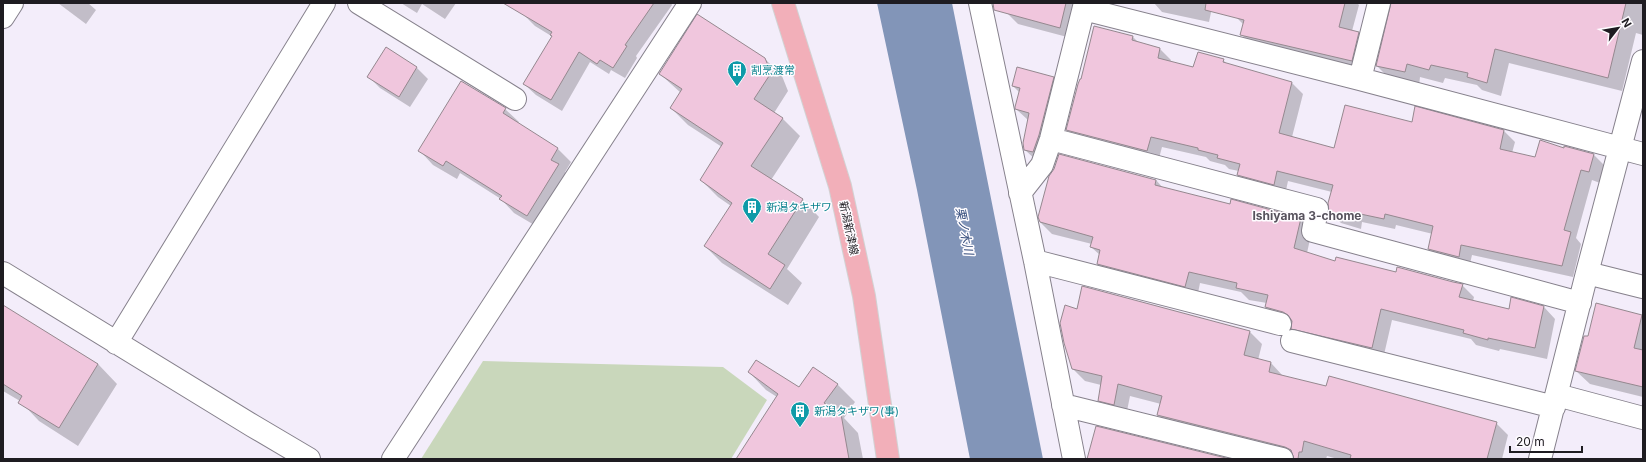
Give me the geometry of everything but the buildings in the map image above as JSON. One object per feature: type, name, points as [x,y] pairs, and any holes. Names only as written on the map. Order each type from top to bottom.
[{"type":"main road","name":"新潟新津線","points":[[783,3],[840,186],[864,296],[888,459]]},
{"type":"street","points":[[3,17],[12,3]]},
{"type":"street","points":[[116,343],[324,3]]},
{"type":"street","points":[[359,3],[515,99]]},
{"type":"street","points":[[393,459],[690,3]]},
{"type":"street","points":[[980,3],[1035,261],[1074,459]]},
{"type":"street","points":[[1360,79],[1379,3]]},
{"type":"street","points":[[1020,193],[1042,165],[1084,6],[1643,154]]},
{"type":"street","points":[[1540,459],[1643,61]]},
{"type":"street","points":[[1050,139],[1317,209],[1313,231],[1580,303]]},
{"type":"street","points":[[1035,261],[1286,332],[1555,401],[1643,418]]},
{"type":"street","points":[[3,273],[309,459]]},
{"type":"street","points":[[1587,273],[1643,288]]},
{"type":"street","points":[[1063,405],[1282,459]]},
{"type":"green space","points":[[483,361],[723,367],[767,400],[731,459],[421,459]]},
{"type":"water","name":"栗ノ木川","points":[[877,3],[952,3],[1043,459],[970,459],[917,190]]},
{"type":"place","name":"割烹渡常","points":[[737,87]]},
{"type":"place","name":"新潟タキザワ","points":[[752,224]]},
{"type":"place","name":"新潟タキザワ(事)","points":[[800,428]]},
{"type":"district","name":"Ishiyama 3-chome","points":[[1307,215]]}]
